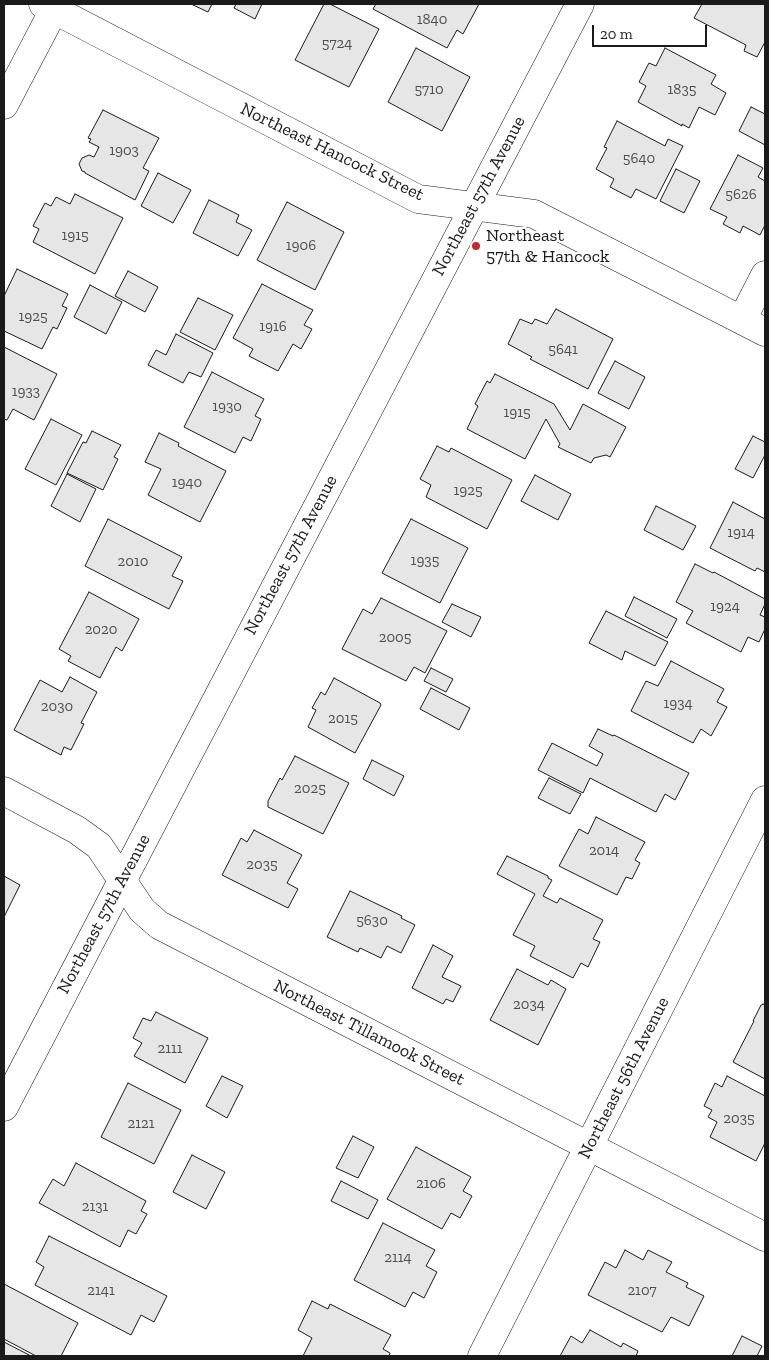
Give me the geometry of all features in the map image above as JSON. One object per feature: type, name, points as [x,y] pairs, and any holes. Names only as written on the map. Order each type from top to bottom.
[{"type":"street","name":"Northeast 57th Avenue","points":[[4,1106],[580,4]]},
{"type":"street","name":"Northeast Hancock Street","points":[[52,6],[418,199],[534,214],[754,326]]},
{"type":"street","points":[[4,106],[52,6]]},
{"type":"street","points":[[754,326],[765,275]]},
{"type":"street","name":"Northeast Tillamook Street","points":[[4,791],[77,830],[99,846],[142,910],[159,925],[765,1237]]},
{"type":"street","name":"Northeast 56th Avenue","points":[[482,1356],[765,800]]},
{"type":"building","points":[[191,4],[212,4],[208,12]]},
{"type":"building","points":[[236,4],[262,4],[255,19],[234,8]]},
{"type":"building","points":[[324,4],[330,4],[379,29],[349,87],[295,60]]},
{"type":"building","points":[[376,4],[479,4],[463,34],[457,30],[447,48],[373,9]]},
{"type":"building","points":[[702,4],[765,4],[765,42],[757,57],[744,51],[746,45],[694,18]]},
{"type":"building","points":[[416,48],[470,77],[442,131],[388,102]]},
{"type":"building","points":[[665,48],[716,75],[711,84],[726,93],[715,115],[699,107],[689,128],[638,102],[646,86],[639,82],[649,63],[656,66]]},
{"type":"building","points":[[751,107],[765,114],[765,145],[739,131]]},
{"type":"building","points":[[103,110],[159,138],[143,168],[149,171],[135,200],[85,173],[79,164],[82,158],[89,155],[94,157],[99,147],[89,142],[91,139],[88,138]]},
{"type":"building","points":[[617,121],[665,146],[668,139],[683,146],[656,199],[636,189],[631,198],[610,187],[614,179],[596,169],[607,148],[604,147]]},
{"type":"building","points":[[738,155],[763,168],[758,177],[765,181],[765,225],[760,235],[743,226],[740,233],[723,224],[727,217],[710,209]]},
{"type":"building","points":[[676,169],[700,181],[684,213],[660,201]]},
{"type":"building","points":[[158,173],[191,190],[173,223],[141,206]]},
{"type":"building","points":[[75,194],[123,218],[95,274],[33,242],[39,229],[33,226],[45,203],[51,206],[56,197],[70,204]]},
{"type":"building","points":[[209,200],[239,215],[236,222],[252,230],[238,256],[193,233]]},
{"type":"building","points":[[287,202],[344,232],[315,290],[257,260]]},
{"type":"building","points":[[17,269],[68,294],[62,306],[67,308],[57,329],[53,327],[42,349],[4,331],[4,296]]},
{"type":"building","points":[[128,271],[158,287],[145,312],[115,296]]},
{"type":"building","points":[[262,284],[313,310],[304,325],[312,329],[301,349],[293,344],[278,371],[249,356],[253,349],[233,338]]},
{"type":"building","points":[[90,285],[122,302],[106,334],[74,317]]},
{"type":"building","points":[[198,298],[233,315],[215,350],[180,332]]},
{"type":"building","points":[[556,309],[613,339],[588,389],[530,359],[532,357],[508,344],[520,319],[532,324],[535,319],[547,324]]},
{"type":"building","points":[[176,334],[213,353],[201,377],[189,372],[183,383],[148,365],[156,350],[166,355]]},
{"type":"building","points":[[4,347],[57,374],[34,420],[13,409],[7,420],[4,419]]},
{"type":"building","points":[[615,361],[645,377],[629,409],[598,393]]},
{"type":"building","points":[[212,372],[264,399],[255,416],[261,419],[251,441],[243,437],[235,453],[184,427]]},
{"type":"building","points":[[495,374],[554,404],[570,430],[583,404],[626,427],[610,457],[606,455],[594,458],[591,463],[558,447],[560,444],[546,419],[525,459],[467,429],[478,406],[475,404],[487,381],[490,383]]},
{"type":"building","points":[[51,419],[82,435],[56,485],[25,469]]},
{"type":"building","points":[[92,431],[121,445],[114,457],[118,459],[103,490],[67,473],[83,442],[86,443]]},
{"type":"building","points":[[159,433],[179,443],[178,446],[226,471],[200,522],[148,495],[161,469],[145,462]]},
{"type":"building","points":[[753,436],[765,442],[765,455],[753,478],[735,469]]},
{"type":"building","points":[[437,446],[449,452],[451,448],[512,480],[487,529],[426,497],[431,485],[420,479]]},
{"type":"building","points":[[67,474],[96,489],[80,522],[51,506]]},
{"type":"building","points":[[535,475],[571,494],[558,520],[521,501]]},
{"type":"building","points":[[733,502],[765,519],[765,572],[757,568],[755,571],[710,548]]},
{"type":"building","points":[[656,506],[696,526],[683,550],[644,530]]},
{"type":"building","points":[[108,519],[182,557],[172,576],[183,581],[169,609],[85,566]]},
{"type":"building","points":[[411,519],[468,548],[440,603],[382,573]]},
{"type":"building","points":[[695,564],[765,599],[760,615],[765,617],[765,629],[759,642],[748,637],[741,652],[686,623],[693,611],[676,602]]},
{"type":"building","points":[[89,592],[139,619],[122,651],[116,647],[100,678],[68,661],[71,656],[59,649]]},
{"type":"building","points":[[634,597],[677,619],[667,638],[625,616]]},
{"type":"building","points":[[381,598],[447,631],[425,673],[414,667],[406,681],[342,649],[363,609],[372,614]]},
{"type":"building","points":[[452,604],[481,617],[471,637],[442,622]]},
{"type":"building","points":[[606,611],[668,642],[655,666],[625,651],[622,660],[589,643]]},
{"type":"building","points":[[671,661],[724,689],[717,702],[727,707],[711,736],[701,729],[693,743],[631,711],[646,681],[658,686]]},
{"type":"building","points":[[431,668],[453,679],[446,692],[424,681]]},
{"type":"building","points":[[70,677],[97,692],[81,723],[84,724],[71,750],[64,747],[61,755],[14,730],[40,680],[62,692]]},
{"type":"building","points":[[334,678],[381,705],[355,753],[308,727],[316,710],[312,708],[321,692],[325,695]]},
{"type":"building","points":[[431,688],[470,708],[459,730],[420,709]]},
{"type":"building","points":[[598,729],[614,735],[689,773],[675,800],[665,794],[656,812],[590,778],[583,793],[538,770],[552,743],[597,766],[603,754],[589,746]]},
{"type":"building","points":[[295,756],[349,783],[323,834],[268,807],[268,801],[280,778],[282,780]]},
{"type":"building","points":[[372,760],[404,776],[394,796],[363,779]]},
{"type":"building","points":[[549,778],[581,794],[570,814],[538,798]]},
{"type":"building","points":[[596,817],[645,842],[635,860],[640,863],[632,879],[626,877],[617,895],[559,866],[579,829],[588,834]]},
{"type":"building","points":[[254,830],[302,855],[287,883],[298,889],[288,908],[222,875],[241,838],[247,842]]},
{"type":"building","points":[[507,856],[548,876],[552,880],[543,896],[557,903],[560,898],[603,920],[593,939],[600,942],[588,967],[581,963],[573,978],[530,956],[535,946],[513,935],[535,894],[497,874]]},
{"type":"building","points":[[4,876],[20,885],[4,917]]},
{"type":"building","points":[[350,891],[402,916],[401,918],[415,925],[401,953],[387,946],[381,958],[360,948],[358,952],[327,937]]},
{"type":"building","points":[[433,945],[453,956],[442,977],[461,986],[453,1002],[446,999],[443,1004],[412,988]]},
{"type":"building","points":[[517,969],[548,985],[551,980],[566,989],[538,1045],[490,1020]]},
{"type":"building","points":[[763,1004],[765,1005],[765,1079],[733,1062]]},
{"type":"building","points":[[156,1012],[208,1038],[185,1083],[134,1056],[142,1043],[133,1038],[143,1018],[151,1021]]},
{"type":"building","points":[[222,1076],[243,1086],[227,1118],[206,1106]]},
{"type":"building","points":[[727,1076],[765,1096],[765,1143],[756,1161],[710,1137],[717,1122],[708,1117],[712,1110],[704,1106],[715,1083],[722,1087]]},
{"type":"building","points":[[128,1083],[181,1110],[154,1164],[101,1137]]},
{"type":"building","points":[[353,1136],[374,1147],[358,1178],[336,1168]]},
{"type":"building","points":[[416,1147],[471,1177],[463,1191],[472,1196],[460,1218],[451,1213],[442,1229],[387,1199]]},
{"type":"building","points":[[192,1155],[225,1172],[206,1209],[173,1192]]},
{"type":"building","points":[[76,1163],[146,1201],[141,1211],[147,1214],[136,1234],[128,1230],[120,1247],[39,1203],[53,1179],[64,1186]]},
{"type":"building","points":[[341,1181],[378,1200],[368,1219],[331,1201]]},
{"type":"building","points":[[383,1223],[435,1250],[426,1266],[437,1272],[424,1298],[413,1292],[405,1307],[354,1280]]},
{"type":"building","points":[[49,1236],[167,1296],[154,1322],[141,1315],[131,1335],[35,1285],[44,1267],[36,1262]]},
{"type":"building","points":[[625,1250],[643,1260],[648,1250],[672,1262],[666,1272],[688,1283],[686,1287],[704,1296],[689,1326],[671,1317],[662,1332],[588,1295],[605,1262],[616,1268]]},
{"type":"building","points":[[4,1284],[78,1323],[61,1356],[36,1356],[4,1339]]},
{"type":"building","points":[[312,1301],[328,1309],[330,1304],[391,1335],[383,1349],[390,1353],[389,1356],[303,1356],[312,1338],[298,1330]]},
{"type":"building","points":[[590,1330],[621,1347],[623,1343],[638,1351],[636,1356],[560,1356],[571,1336],[582,1343]]},
{"type":"building","points":[[742,1336],[762,1346],[757,1356],[732,1356]]},
{"type":"building","points":[[4,1342],[31,1356],[4,1356]]},
{"type":"place","name":"Northeast 57th & Hancock","points":[[476,246]]}]
